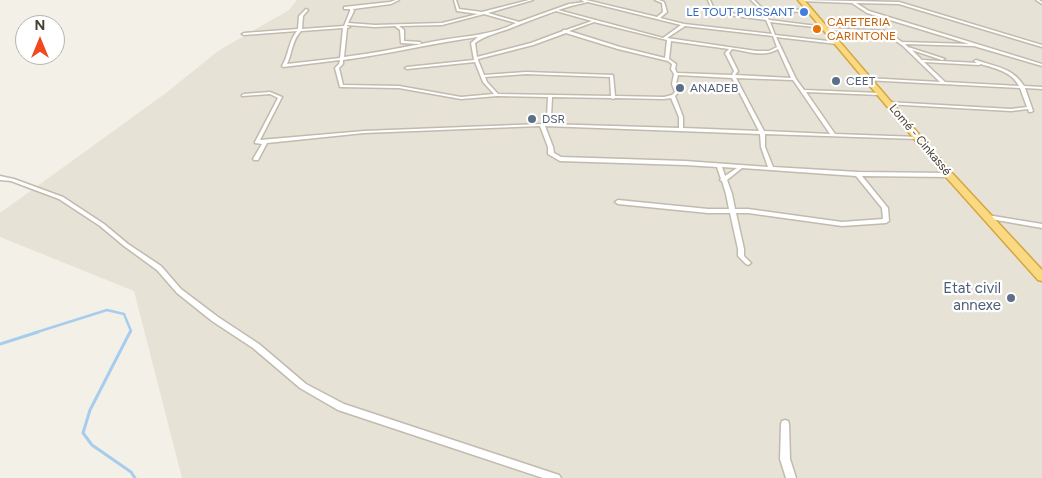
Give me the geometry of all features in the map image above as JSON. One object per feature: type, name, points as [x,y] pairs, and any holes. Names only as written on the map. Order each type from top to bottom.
[{"type":"highway","name":"Lomé - Cinkassé","points":[[801,0],[949,175],[1040,273]]},
{"type":"street","points":[[345,8],[391,3],[398,0]]},
{"type":"street","points":[[455,0],[458,10],[484,13],[519,23]]},
{"type":"street","points":[[519,0],[525,2]]},
{"type":"street","points":[[244,34],[346,26],[442,24],[532,0]]},
{"type":"street","points":[[582,0],[684,25],[837,43]]},
{"type":"street","points":[[656,0],[662,2],[665,12],[657,19]]},
{"type":"street","points":[[709,0],[714,12],[824,28],[886,32],[908,48],[943,82]]},
{"type":"street","points":[[752,0],[762,10],[768,20],[794,79],[833,134]]},
{"type":"street","points":[[801,0],[899,3],[1042,46]]},
{"type":"street","points":[[1037,0],[1042,3]]},
{"type":"street","points":[[402,30],[402,42],[463,39],[481,36],[556,10],[590,1]]},
{"type":"street","points":[[853,2],[868,12],[1042,65]]},
{"type":"street","points":[[351,8],[351,14],[346,26],[342,59],[337,68],[341,86],[399,87],[461,98],[550,96],[653,99],[673,96],[677,92],[674,84],[676,74],[673,69],[674,64],[666,59],[619,48],[564,31]]},
{"type":"street","points":[[306,10],[301,16],[300,30],[284,66],[342,59],[443,41]]},
{"type":"street","points":[[556,10],[666,39],[773,52],[779,47]]},
{"type":"street","points":[[762,10],[810,11]]},
{"type":"street","points":[[407,68],[476,60],[532,44],[594,21]]},
{"type":"street","points":[[402,30],[417,25]]},
{"type":"street","points":[[666,39],[684,25]]},
{"type":"street","points":[[396,26],[402,30]]},
{"type":"street","points":[[473,43],[481,36]]},
{"type":"street","points":[[463,39],[473,43]]},
{"type":"street","points":[[666,39],[666,59]]},
{"type":"street","points":[[473,43],[476,60],[482,76],[492,92],[497,96]]},
{"type":"street","points":[[902,43],[978,45]]},
{"type":"street","points":[[731,48],[727,53],[734,64],[736,73],[733,76]]},
{"type":"street","points":[[908,48],[954,62]]},
{"type":"street","points":[[920,61],[983,64]]},
{"type":"street","points":[[888,103],[1030,110],[1028,98],[1011,73],[976,61]]},
{"type":"street","points":[[482,76],[526,73],[612,76],[613,98]]},
{"type":"street","points":[[676,74],[794,79]]},
{"type":"street","points":[[733,76],[762,132],[763,147],[771,169]]},
{"type":"street","points":[[866,79],[1042,88]]},
{"type":"street","points":[[803,91],[880,94]]},
{"type":"street","points":[[244,95],[270,93],[280,97],[258,142]]},
{"type":"street","points":[[542,125],[549,118],[550,96]]},
{"type":"street","points":[[673,96],[680,117],[681,130]]},
{"type":"street","points":[[549,118],[559,126]]},
{"type":"street","points":[[258,142],[364,132],[542,125],[918,138]]},
{"type":"street","points":[[542,125],[551,154],[560,159],[858,174],[949,175]]},
{"type":"street","points":[[256,159],[265,143],[258,142]]},
{"type":"street","points":[[719,166],[733,212],[741,256],[748,263]]},
{"type":"street","points":[[724,180],[740,168]]},
{"type":"street","points":[[618,202],[640,206],[771,214],[842,224],[886,221],[885,208],[858,174]]},
{"type":"street","points":[[0,178],[12,180],[61,198],[159,268],[179,292],[214,319],[256,346],[303,386],[341,407],[556,478]]},
{"type":"street","points":[[987,216],[1042,226]]},
{"type":"street","points":[[785,424],[786,459],[791,478]]},
{"type":"shaded area","points":[[297,0],[1042,0],[1042,478],[182,478],[134,291],[0,237],[0,213],[166,93],[218,51],[289,10]]},
{"type":"waterway","points":[[34,333],[107,310],[124,314],[131,331],[130,333]]},
{"type":"waterway","points":[[0,344],[38,332]]},
{"type":"waterway","points":[[130,332],[90,410],[83,433],[92,445],[131,472],[135,478]]},
{"type":"place","name":"LE TOUT PUISSANT","points":[[804,12]]},
{"type":"place","name":"CAFETERIA CARINTONE","points":[[817,29]]},
{"type":"place","name":"CEET","points":[[836,81]]},
{"type":"place","name":"ANADEB","points":[[680,88]]},
{"type":"place","name":"DSR","points":[[532,119]]},
{"type":"place","name":"Etat civil annexe","points":[[1011,298]]}]
